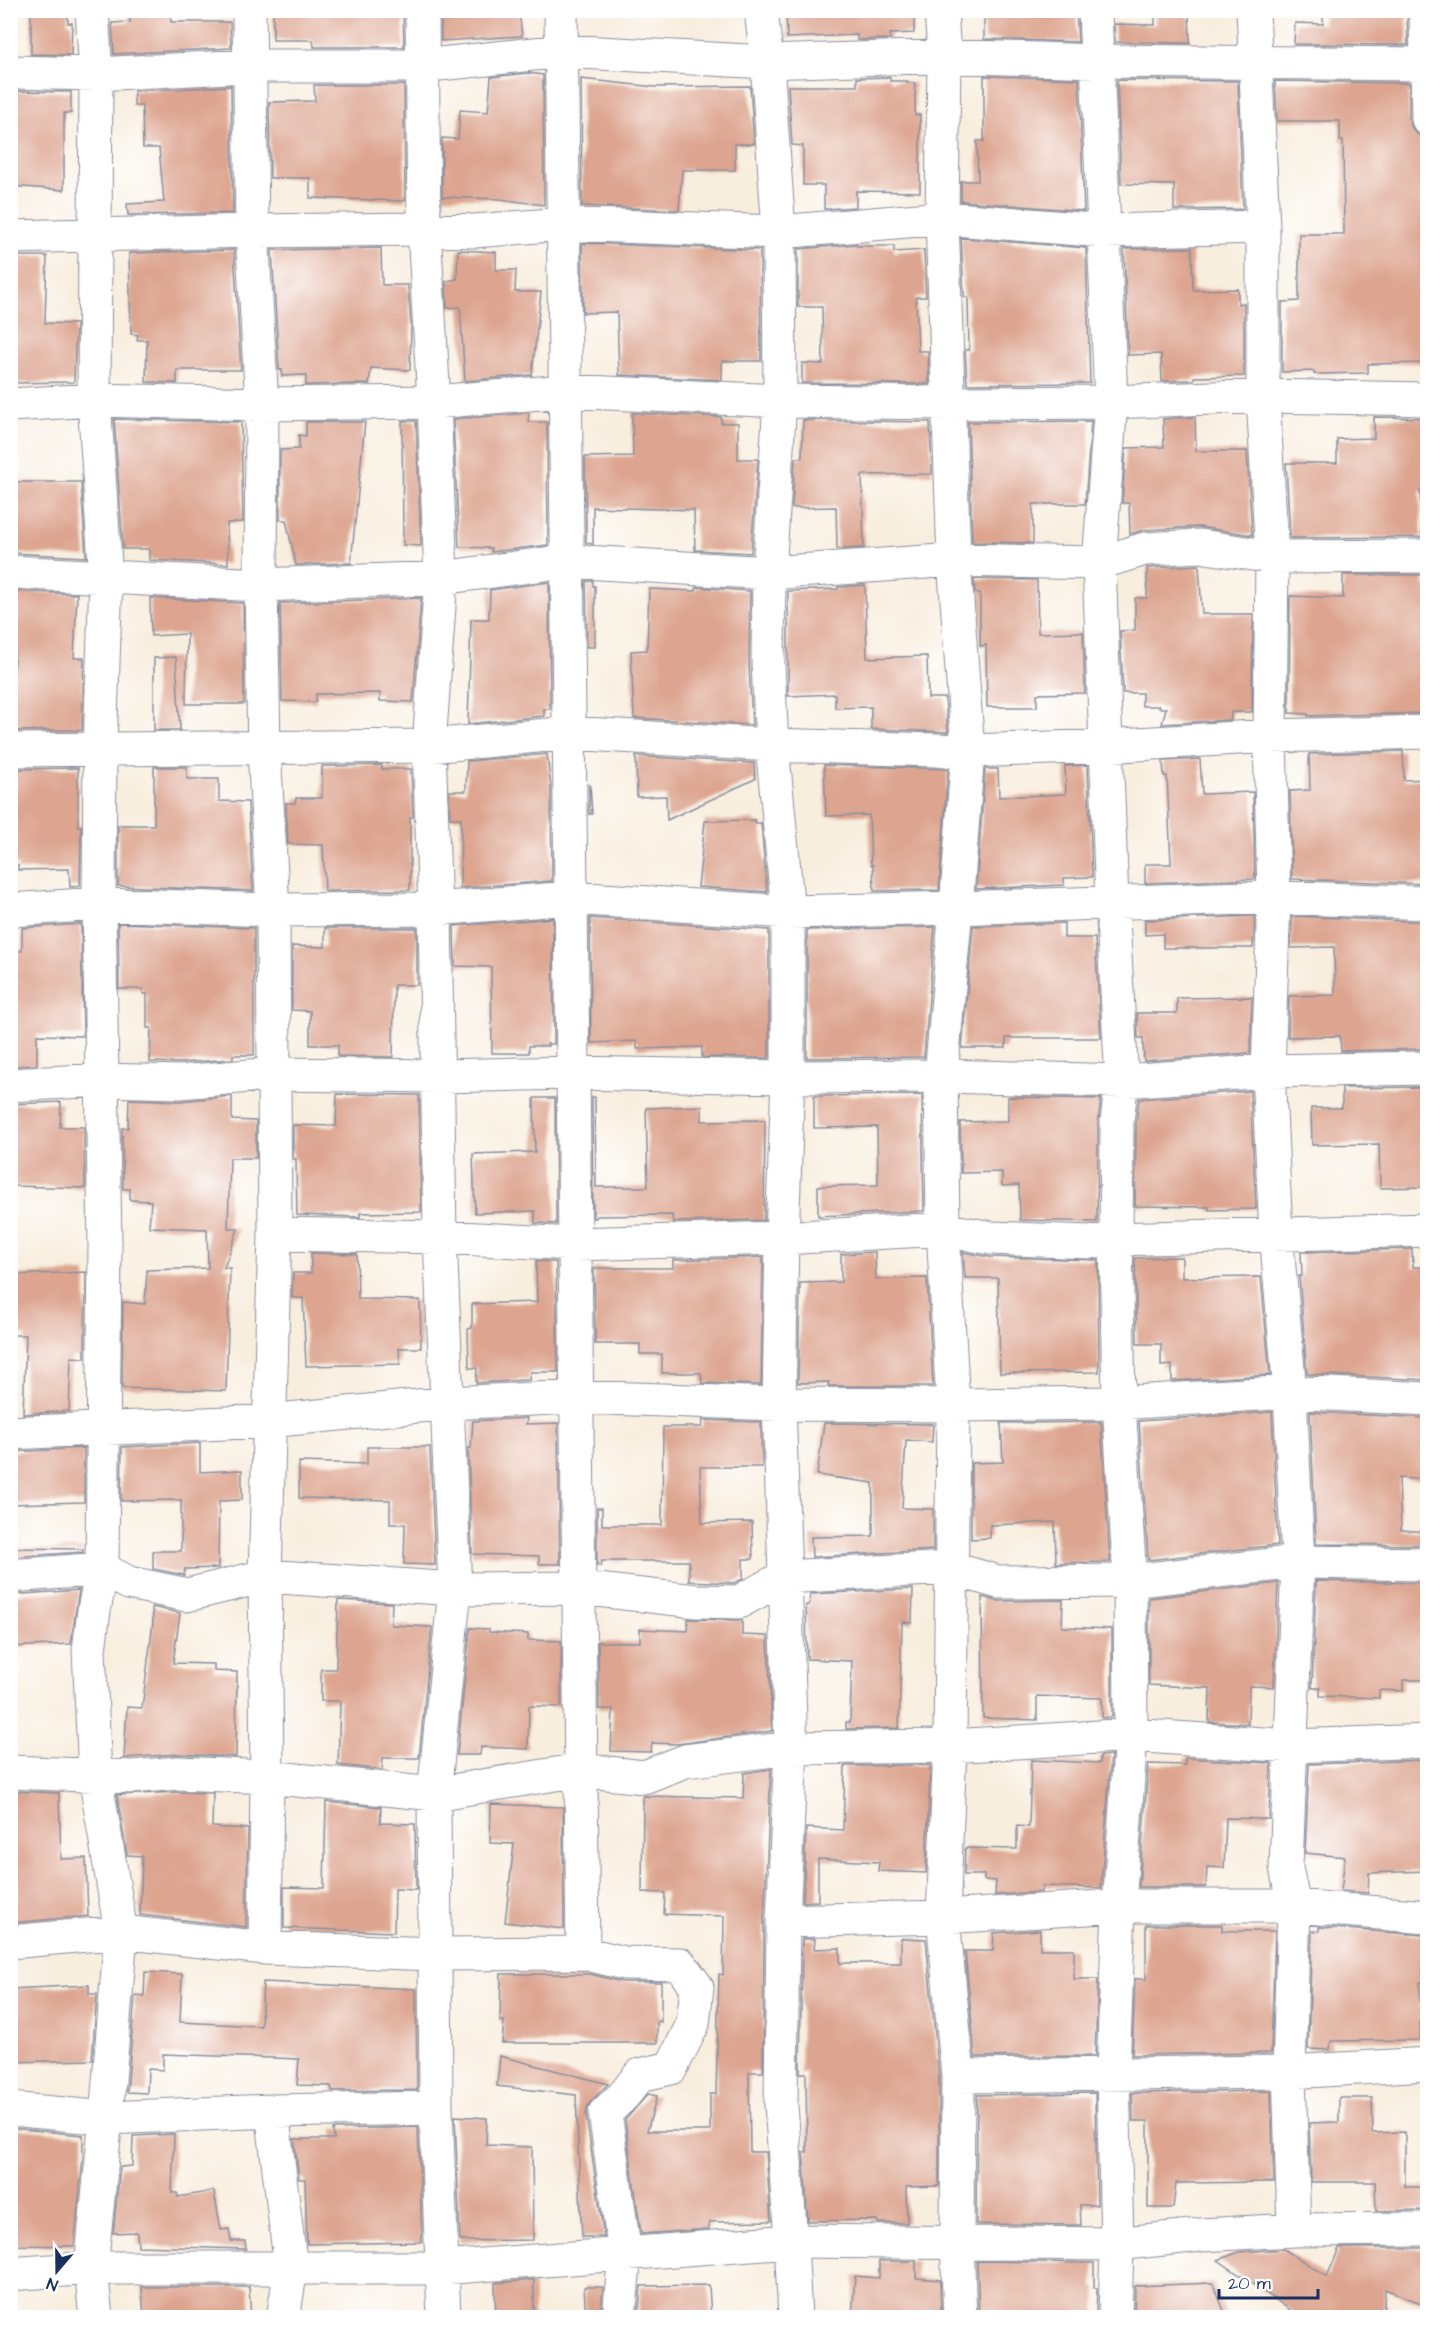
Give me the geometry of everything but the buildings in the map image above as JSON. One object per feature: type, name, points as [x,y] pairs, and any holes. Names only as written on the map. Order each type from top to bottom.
[{"type":"street","points":[[92,10],[96,74],[94,400],[106,578],[100,748],[99,904],[105,1244],[102,1569],[89,1650],[95,1775],[121,1932],[91,2268],[96,2318]]},
{"type":"street","points":[[249,10],[252,231],[262,404],[261,585],[264,749],[273,910],[275,1234],[265,1576],[267,1777],[265,1948]]},
{"type":"street","points":[[422,10],[424,230],[441,578],[429,746],[439,1076],[440,1237],[455,1589],[434,1794],[436,2108],[444,2318]]},
{"type":"street","points":[[561,10],[583,1953]]},
{"type":"street","points":[[761,10],[779,232],[780,401],[769,573],[768,664],[772,745],[788,912],[788,1077],[779,1404],[791,1748],[783,1921],[781,2105],[795,2318]]},
{"type":"street","points":[[941,10],[944,56],[942,218],[954,560],[968,751],[941,1076],[943,1229],[953,1405],[950,1746],[943,1917],[957,2076],[957,2242],[960,2318]]},
{"type":"street","points":[[1095,10],[1111,402],[1099,563],[1105,746],[1122,1081],[1117,1121],[1116,1239],[1119,1403],[1130,1581],[1131,1735],[1119,1906],[1113,2074],[1117,2244],[1114,2318]]},
{"type":"street","points":[[1252,10],[1263,227],[1263,396],[1272,557],[1270,736],[1274,897],[1268,1071],[1276,1233],[1290,1392],[1298,1562],[1286,1868],[1294,1906],[1288,2072],[1294,2230]]},
{"type":"street","points":[[1426,10],[1428,119]]},
{"type":"street","points":[[10,72],[96,74],[249,66],[421,66],[562,51],[767,62],[944,56],[1097,61],[1427,64]]},
{"type":"street","points":[[10,237],[252,231],[474,231],[564,224],[779,232],[942,218],[1104,231],[1263,227]]},
{"type":"street","points":[[10,405],[94,400],[262,404],[434,402],[565,391],[780,401],[950,403],[1111,402],[1263,396],[1428,399]]},
{"type":"street","points":[[10,572],[261,585],[441,578],[567,561],[769,573],[954,560],[1099,563],[1145,549],[1200,546],[1272,557],[1428,556]]},
{"type":"street","points":[[10,750],[429,746],[569,733],[772,745],[968,751],[1105,746],[1270,736],[1428,732]]},
{"type":"street","points":[[10,910],[99,904],[273,910],[435,909],[571,898],[788,912],[1274,897],[1428,903]]},
{"type":"street","points":[[10,1085],[103,1080],[180,1082],[273,1074],[439,1076],[573,1073],[788,1077],[941,1076],[1122,1081],[1268,1071],[1428,1068]]},
{"type":"street","points":[[275,1234],[440,1237],[575,1244],[782,1239],[943,1229],[991,1238],[1089,1242],[1276,1233],[1428,1230]]},
{"type":"street","points":[[10,1432],[269,1421],[448,1403],[576,1397],[779,1404],[953,1405],[1119,1403],[1290,1392],[1428,1399]]},
{"type":"street","points":[[10,1575],[102,1569],[129,1583],[188,1595],[265,1576],[455,1589],[579,1588],[696,1601],[739,1602],[784,1576],[950,1568],[998,1582],[1130,1581],[1298,1562],[1428,1564]]},
{"type":"street","points":[[10,1772],[132,1777],[178,1773],[267,1777],[434,1794],[580,1770],[644,1777],[685,1761],[791,1748],[950,1746],[1131,1735],[1292,1746],[1428,1741]]},
{"type":"street","points":[[783,1921],[943,1917],[1119,1906],[1294,1906],[1428,1917]]},
{"type":"street","points":[[10,1942],[121,1932],[265,1948],[436,1954],[583,1953],[624,1963],[680,1964],[697,1987],[693,2024],[671,2068],[640,2075],[605,2113],[625,2254],[619,2318]]},
{"type":"street","points":[[957,2076],[1288,2072],[1428,2064]]},
{"type":"street","points":[[10,2109],[106,2118],[273,2111],[436,2108]]},
{"type":"street","points":[[273,2111],[291,2269],[284,2318]]},
{"type":"street","points":[[10,2274],[91,2268],[442,2268],[791,2241],[1117,2244],[1200,2235],[1294,2230],[1428,2229]]}]
